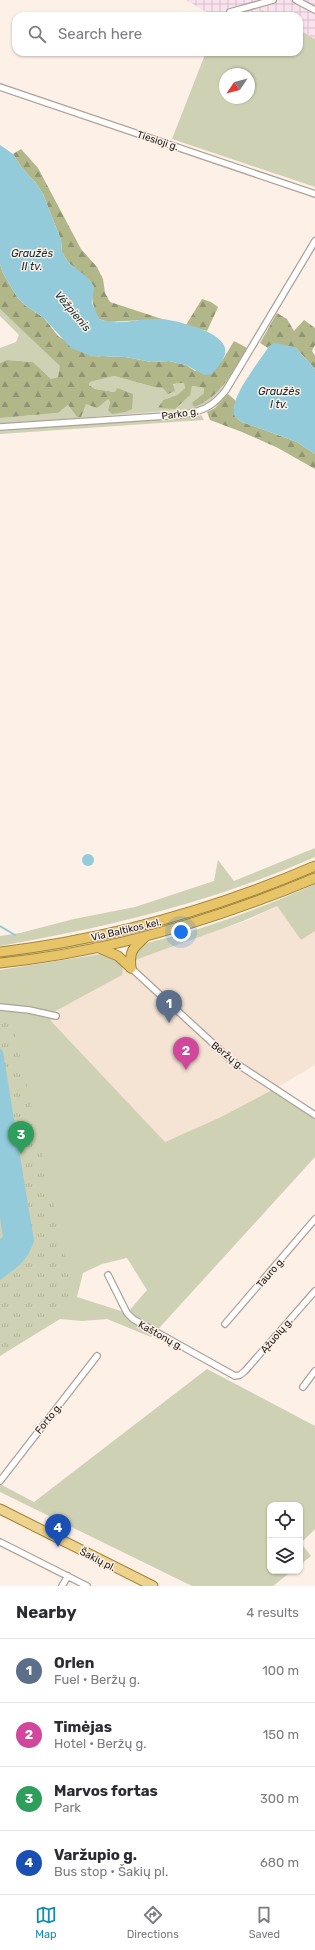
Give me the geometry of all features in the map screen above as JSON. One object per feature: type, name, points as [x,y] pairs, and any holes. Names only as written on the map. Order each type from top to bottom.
[{"type":"highway","name":"Via Baltikos kel.","points":[[0,952],[88,938],[163,920],[214,905],[315,866]]},
{"type":"highway","name":"Via Baltikos kel.","points":[[0,963],[28,960],[145,936],[212,917],[267,899],[315,878]]},
{"type":"highway","points":[[131,968],[131,951],[145,936]]},
{"type":"highway","points":[[97,947],[118,956],[131,968]]},
{"type":"main road","name":"Šakių pl.","points":[[0,1509],[153,1586]]},
{"type":"street","points":[[230,12],[273,0]]},
{"type":"street","points":[[296,0],[315,10]]},
{"type":"street","name":"Tiesioji g.","points":[[0,87],[315,194]]},
{"type":"street","name":"Parko g.","points":[[0,428],[181,415],[202,411],[210,407],[226,390],[315,241]]},
{"type":"street","name":"Beržų g.","points":[[131,968],[231,1060],[315,1115]]},
{"type":"street","points":[[0,1007],[29,1010],[56,1016]]},
{"type":"street","name":"Tauro g.","points":[[225,1324],[315,1220]]},
{"type":"street","name":"Kaštonų g.","points":[[108,1275],[127,1313],[133,1319],[235,1376]]},
{"type":"street","name":"Ąžuolų g.","points":[[235,1376],[245,1371],[315,1290]]},
{"type":"street","name":"Forto g.","points":[[0,1480],[97,1356]]},
{"type":"street","points":[[303,1387],[315,1371]]},
{"type":"street","points":[[0,1542],[87,1586]]},
{"type":"street","points":[[62,1586],[68,1576]]},
{"type":"shaded area","points":[[186,0],[315,0],[315,39],[303,32],[303,12],[266,12],[262,10],[258,12],[206,12]]},
{"type":"shaded area","points":[[277,906],[301,940],[315,931],[315,1065],[276,1088],[221,1117],[165,1142],[51,1021],[52,1013],[122,975],[122,965],[175,944],[249,920]]},
{"type":"green space","points":[[303,32],[315,39],[315,187],[172,139],[204,56],[303,56]]},
{"type":"green space","points":[[21,149],[38,168],[81,249],[97,267],[103,279],[105,293],[110,302],[162,319],[108,322],[99,319],[93,305],[91,282],[68,262],[62,252],[61,240],[43,194],[13,154]]},
{"type":"green space","points":[[0,264],[3,273],[17,297],[26,306],[44,318],[58,336],[91,356],[126,357],[151,362],[169,361],[186,365],[195,371],[222,361],[234,341],[247,348],[219,390],[212,397],[194,407],[192,403],[204,393],[204,388],[192,386],[190,395],[175,409],[158,408],[163,400],[177,395],[185,388],[184,383],[173,384],[175,391],[168,394],[163,388],[114,376],[90,382],[89,385],[95,389],[115,392],[117,388],[133,394],[132,409],[125,412],[112,414],[108,410],[110,402],[108,399],[97,408],[86,404],[81,417],[77,417],[68,405],[58,413],[0,418],[0,363],[7,360],[33,362],[51,379],[58,377],[60,366],[0,309]]},
{"type":"green space","points":[[202,299],[211,302],[218,307],[207,331],[186,325]]},
{"type":"green space","points":[[0,309],[61,366],[58,377],[51,379],[33,362],[7,360],[0,363],[0,348],[16,342],[19,335],[0,316]]},
{"type":"green space","points":[[277,313],[287,319],[294,331],[304,320],[315,328],[315,345],[312,351],[315,356],[315,369],[295,347],[269,346],[268,348],[260,343]]},
{"type":"green space","points":[[231,375],[224,386],[211,400],[193,409],[0,424],[0,418],[58,413],[68,405],[77,417],[86,404],[108,399],[110,402],[108,410],[117,388],[115,392],[95,389],[89,385],[90,382],[114,376],[154,387],[184,383],[185,388],[177,395],[163,400],[158,408],[191,386],[204,388],[204,393],[193,403],[194,407],[221,388]]},
{"type":"green space","points":[[228,394],[236,401],[234,413],[236,418],[242,422],[297,442],[315,454],[315,469],[278,448],[210,420],[207,412],[215,408]]},
{"type":"green space","points":[[201,415],[204,420],[0,434],[0,431]]},
{"type":"green space","points":[[315,848],[315,857],[277,873],[199,900],[121,921],[41,939],[0,946],[0,936],[20,933],[74,919],[135,907],[214,881],[218,860],[234,881]]},
{"type":"green space","points":[[315,871],[315,874],[277,889],[200,915],[81,945],[0,959],[0,956],[95,940],[151,927]]},
{"type":"green space","points":[[315,884],[315,931],[301,940],[277,906],[242,921],[133,961],[138,947],[233,917]]},
{"type":"green space","points":[[101,954],[114,958],[120,963],[123,970],[122,975],[52,1013],[51,1021],[165,1142],[221,1117],[276,1088],[315,1115],[315,1157],[151,1337],[107,1319],[82,1321],[60,1319],[0,1356],[0,970]],"holes":[[[127,1258],[147,1290],[127,1313],[77,1297],[83,1273],[102,1264]]]},
{"type":"green space","points":[[9,1008],[75,1298],[0,1356],[0,1010]]},
{"type":"green space","points":[[207,1369],[315,1426],[315,1529],[303,1541],[303,1502],[267,1502],[267,1574],[288,1574],[273,1586],[192,1586],[0,1492],[0,1484],[34,1502]]},
{"type":"green space","points":[[303,1546],[311,1556],[303,1563]]},
{"type":"water","name":"Graužės II tv.","points":[[0,145],[13,154],[43,194],[61,240],[62,252],[68,262],[87,277],[94,286],[92,303],[99,319],[122,322],[163,319],[180,322],[202,329],[220,340],[224,346],[225,353],[222,362],[212,374],[204,375],[186,365],[169,361],[151,362],[126,357],[91,356],[71,348],[44,318],[26,306],[17,297],[3,273],[0,264]]},
{"type":"water","name":"Graužės I tv.","points":[[274,343],[295,347],[315,369],[315,454],[297,442],[242,422],[235,416],[234,406],[241,388],[269,346]]},
{"type":"water","points":[[86,854],[90,854],[94,860],[90,866],[86,866],[82,862],[82,858]]},
{"type":"water","points":[[0,1048],[3,1052],[34,1241],[25,1259],[0,1280],[0,1239],[3,1237],[0,1218]]},
{"type":"waterway","points":[[0,926],[15,935]]},
{"type":"place","name":"Orlen","points":[[169,1023]]},
{"type":"place","name":"Timėjas","points":[[186,1070]]},
{"type":"place","name":"Marvos fortas","points":[[21,1154]]},
{"type":"place","name":"Varžupio g.","points":[[58,1547]]},
{"type":"water label","name":"Vėžpienis","points":[[73,311]]}]
